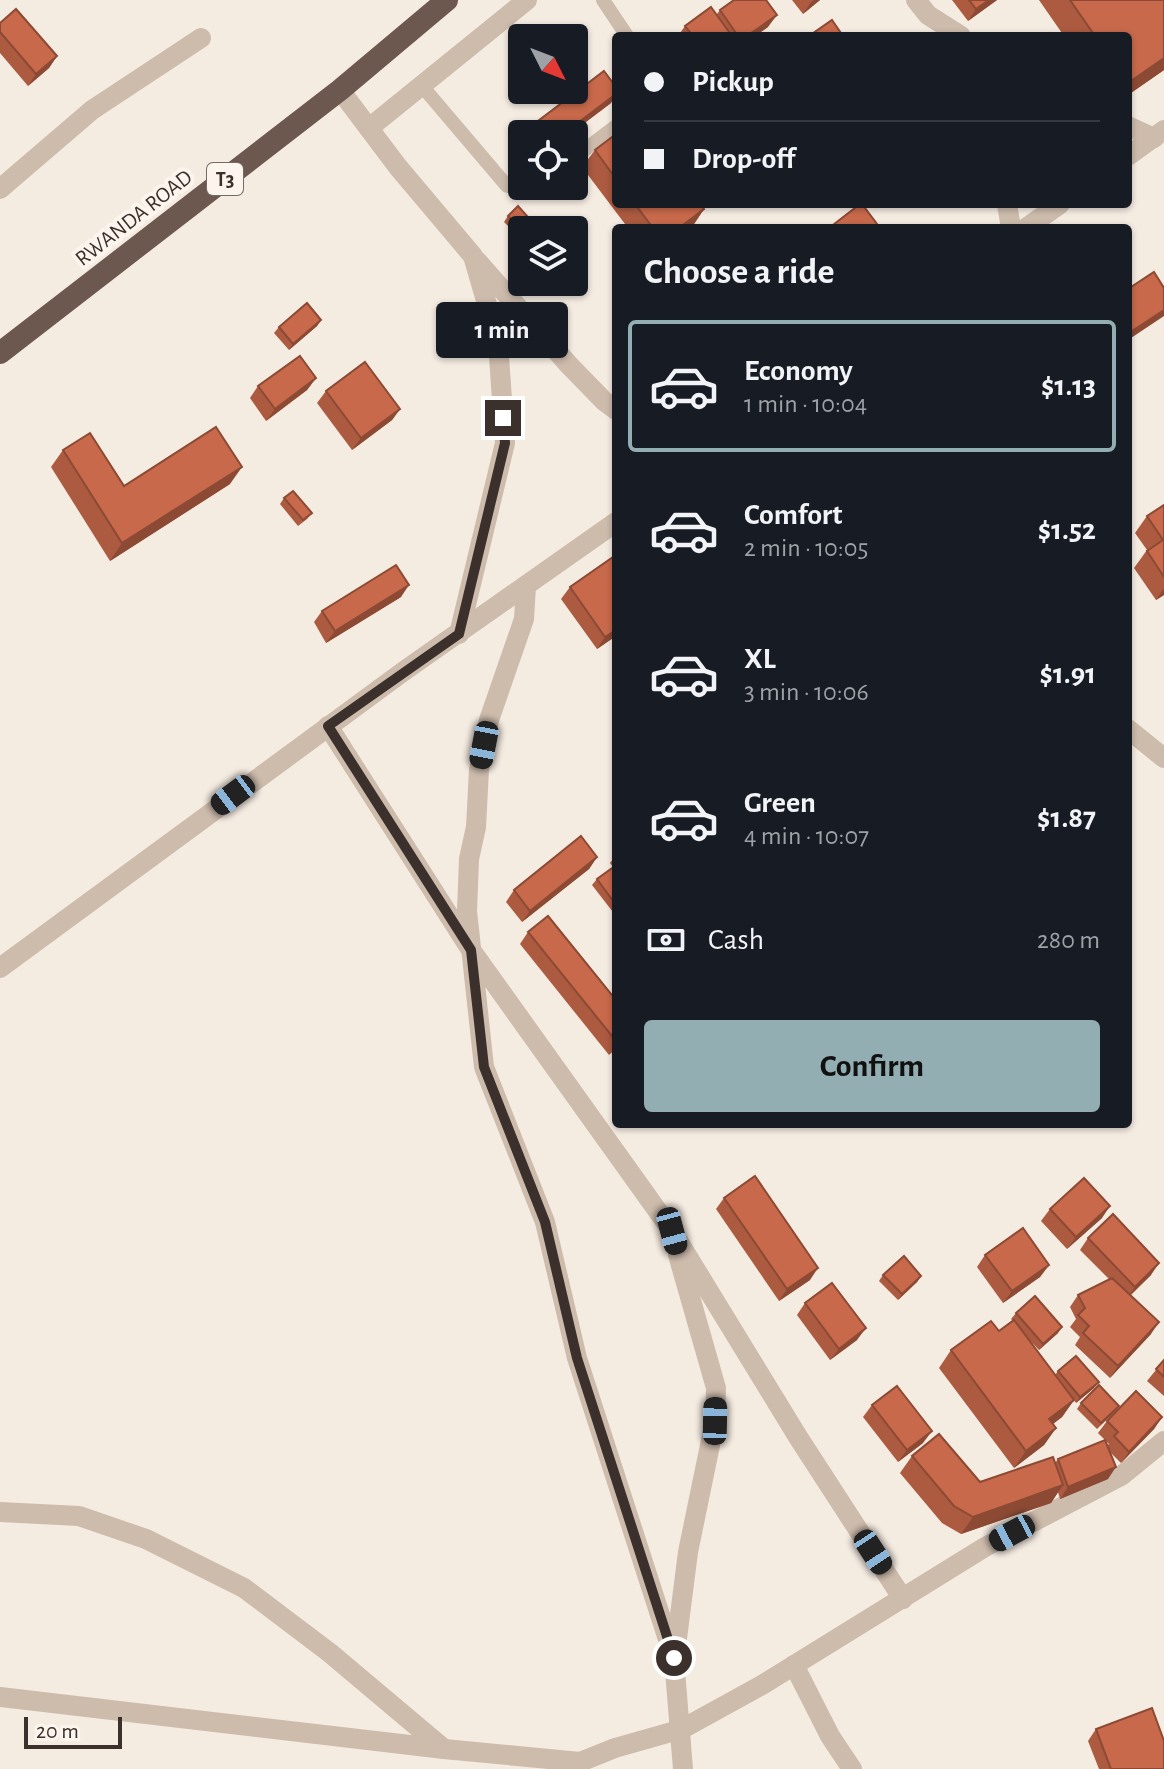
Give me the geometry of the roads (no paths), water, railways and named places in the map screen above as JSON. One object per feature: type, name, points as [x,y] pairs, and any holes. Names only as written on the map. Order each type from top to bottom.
[{"type":"highway","name":"RWANDA ROAD","points":[[0,353],[340,90],[447,0]]},
{"type":"street","points":[[369,128],[527,0]]},
{"type":"street","points":[[922,8],[936,32]]},
{"type":"street","points":[[922,8],[955,32]]},
{"type":"street","points":[[0,189],[92,110],[201,38]]},
{"type":"street","points":[[340,90],[398,167],[473,256],[569,365],[612,407]]},
{"type":"street","points":[[1132,127],[1159,134]]},
{"type":"street","points":[[1132,153],[1159,134]]},
{"type":"street","points":[[1032,224],[1054,208]]},
{"type":"street","points":[[459,634],[505,443],[498,342],[473,256]]},
{"type":"street","points":[[0,968],[328,726],[612,525]]},
{"type":"street","points":[[526,586],[524,619],[489,720],[479,770],[476,827],[469,859],[467,911],[484,1067],[545,1222],[577,1358],[674,1658],[683,1769]]},
{"type":"street","points":[[328,726],[471,950],[672,1231],[798,1437],[903,1599]]},
{"type":"street","points":[[1132,732],[1164,758]]},
{"type":"street","points":[[672,1231],[716,1388],[714,1433],[688,1552],[674,1658]]},
{"type":"street","points":[[0,1697],[575,1766],[615,1748],[682,1729],[794,1665],[985,1547],[1121,1476],[1164,1441]]},
{"type":"street","points":[[0,1512],[79,1516],[146,1539],[244,1588],[330,1653],[444,1749]]},
{"type":"street","points":[[794,1665],[830,1736],[852,1769]]},
{"type":"lane","points":[[603,0],[624,32]]},
{"type":"lane","points":[[422,86],[508,186]]},
{"type":"lane","points":[[588,147],[612,129]]}]
